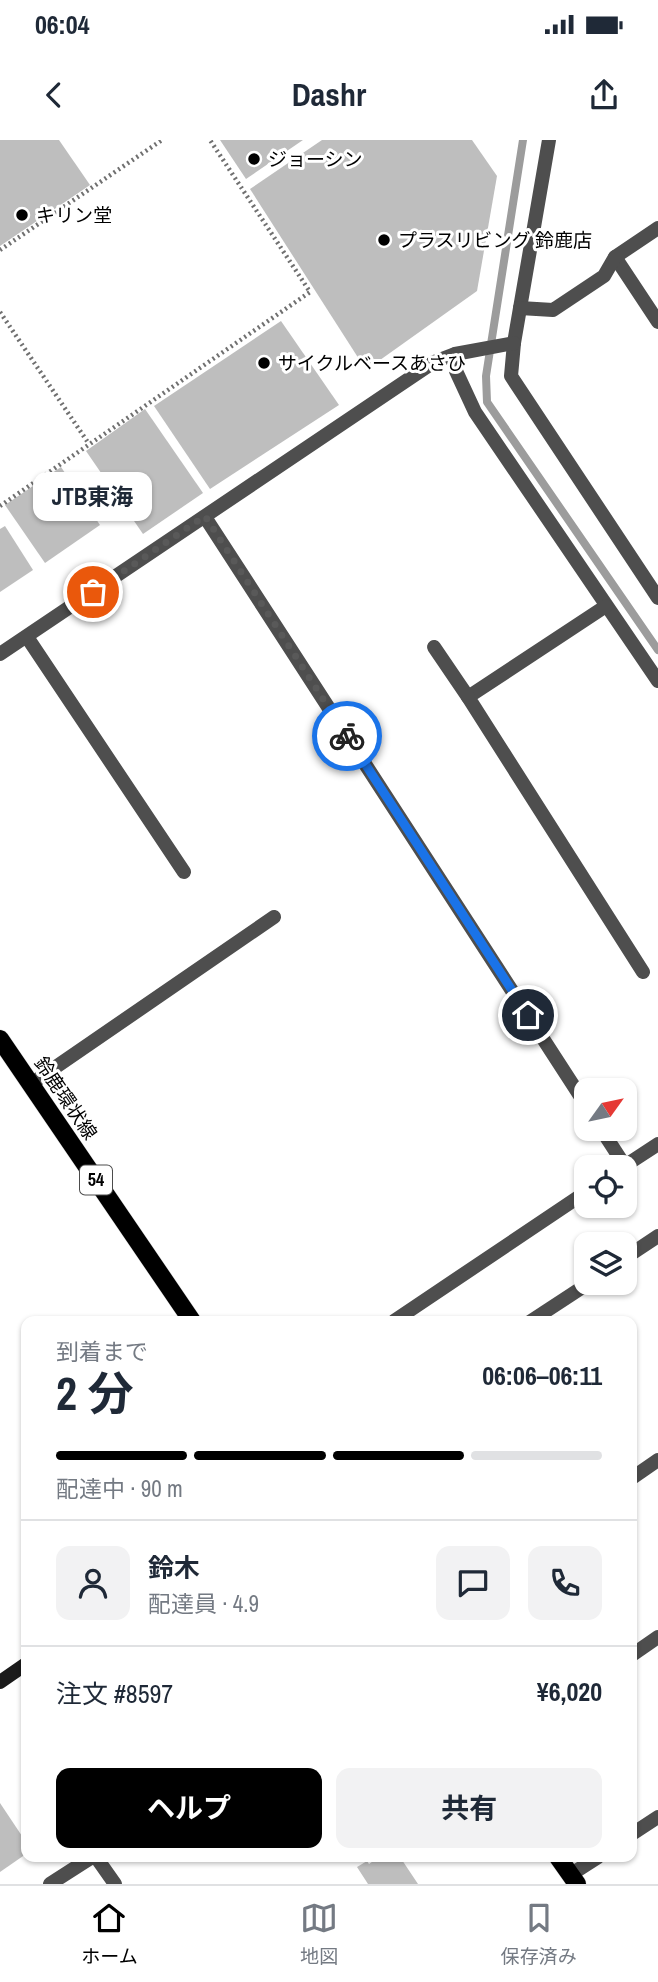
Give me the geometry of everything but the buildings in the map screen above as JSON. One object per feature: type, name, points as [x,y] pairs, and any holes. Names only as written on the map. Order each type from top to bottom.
[{"type":"main road","name":"鈴鹿環状線","points":[[0,1039],[189,1316]]},
{"type":"main road","points":[[0,1682],[21,1667]]},
{"type":"main road","points":[[562,1862],[574,1879]]},
{"type":"street","points":[[549,140],[514,343],[511,376],[658,598]]},
{"type":"street","points":[[520,308],[553,310],[604,276],[615,257],[658,228]]},
{"type":"street","points":[[615,257],[658,322]]},
{"type":"street","points":[[0,654],[434,362],[454,354],[514,343]]},
{"type":"street","points":[[454,354],[456,371],[475,412],[658,681]]},
{"type":"street","points":[[205,516],[574,1086]]},
{"type":"street","points":[[468,697],[606,606]]},
{"type":"street","points":[[27,637],[184,872]]},
{"type":"street","points":[[434,647],[643,972]]},
{"type":"street","points":[[31,1084],[274,917]]},
{"type":"street","points":[[637,1158],[658,1144]]},
{"type":"street","points":[[401,1316],[574,1200]]},
{"type":"street","points":[[637,1250],[658,1236]]},
{"type":"street","points":[[539,1316],[574,1293]]},
{"type":"street","points":[[637,1475],[658,1460]]},
{"type":"street","points":[[637,1652],[658,1637]]},
{"type":"street","points":[[637,1831],[658,1817]]},
{"type":"street","points":[[50,1884],[86,1862]]},
{"type":"street","points":[[98,1862],[115,1884]]},
{"type":"street","points":[[574,1879],[593,1862]]},
{"type":"path","points":[[0,250],[162,140]]},
{"type":"path","points":[[0,506],[310,292],[210,140]]},
{"type":"path","points":[[0,312],[89,444]]},
{"type":"waterway","points":[[523,140],[486,376],[487,402],[658,650]]},
{"type":"way so far","points":[[93,592],[205,516],[347,736]]},
{"type":"place","name":"ジョーシン","points":[[254,159]]},
{"type":"place","name":"キリン堂","points":[[22,215]]},
{"type":"place","name":"プラスリビング 鈴鹿店","points":[[384,240]]},
{"type":"place","name":"サイクルベースあさひ","points":[[264,363]]},
{"type":"place","name":"JTB東海","points":[[93,592]]},
{"type":"route","points":[[347,736],[528,1015]]}]
